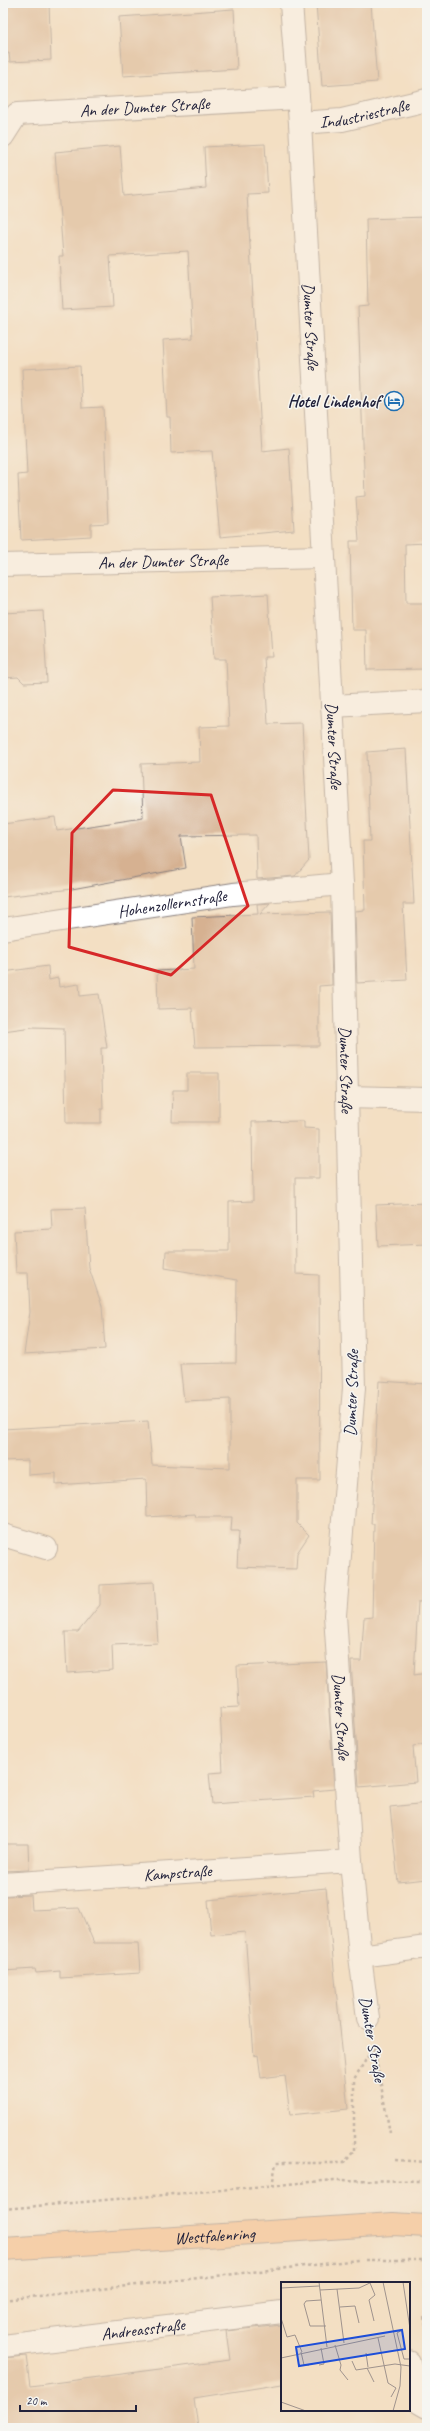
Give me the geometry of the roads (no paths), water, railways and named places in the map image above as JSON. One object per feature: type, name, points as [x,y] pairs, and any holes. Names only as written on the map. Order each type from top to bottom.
[{"type":"main road","name":"Westfalenring","points":[[3,2249],[393,2224],[427,2226]]},
{"type":"street","name":"Dumter Straße","points":[[291,3],[300,123],[342,884],[354,1388],[335,1615],[351,1861],[360,1956],[368,2018]]},
{"type":"street","name":"An der Dumter Straße","points":[[3,136],[17,114],[298,98]]},
{"type":"street","name":"Industriestraße","points":[[300,123],[342,120],[427,100]]},
{"type":"street","name":"An der Dumter Straße","points":[[3,565],[323,557]]},
{"type":"street","points":[[332,706],[427,701]]},
{"type":"street","name":"Hohenzollernstraße","points":[[3,929],[233,894],[342,884]]},
{"type":"street","points":[[347,1097],[427,1099]]},
{"type":"street","points":[[3,1535],[46,1548]]},
{"type":"street","name":"Kampstraße","points":[[3,1884],[351,1861]]},
{"type":"street","points":[[360,1956],[427,1947]]},
{"type":"street","name":"Andreasstraße","points":[[3,2346],[281,2312]]},
{"type":"street","points":[[410,2366],[420,2404],[427,2407]]},
{"type":"place","name":"Hotel Lindenhof","points":[[394,401]]}]
